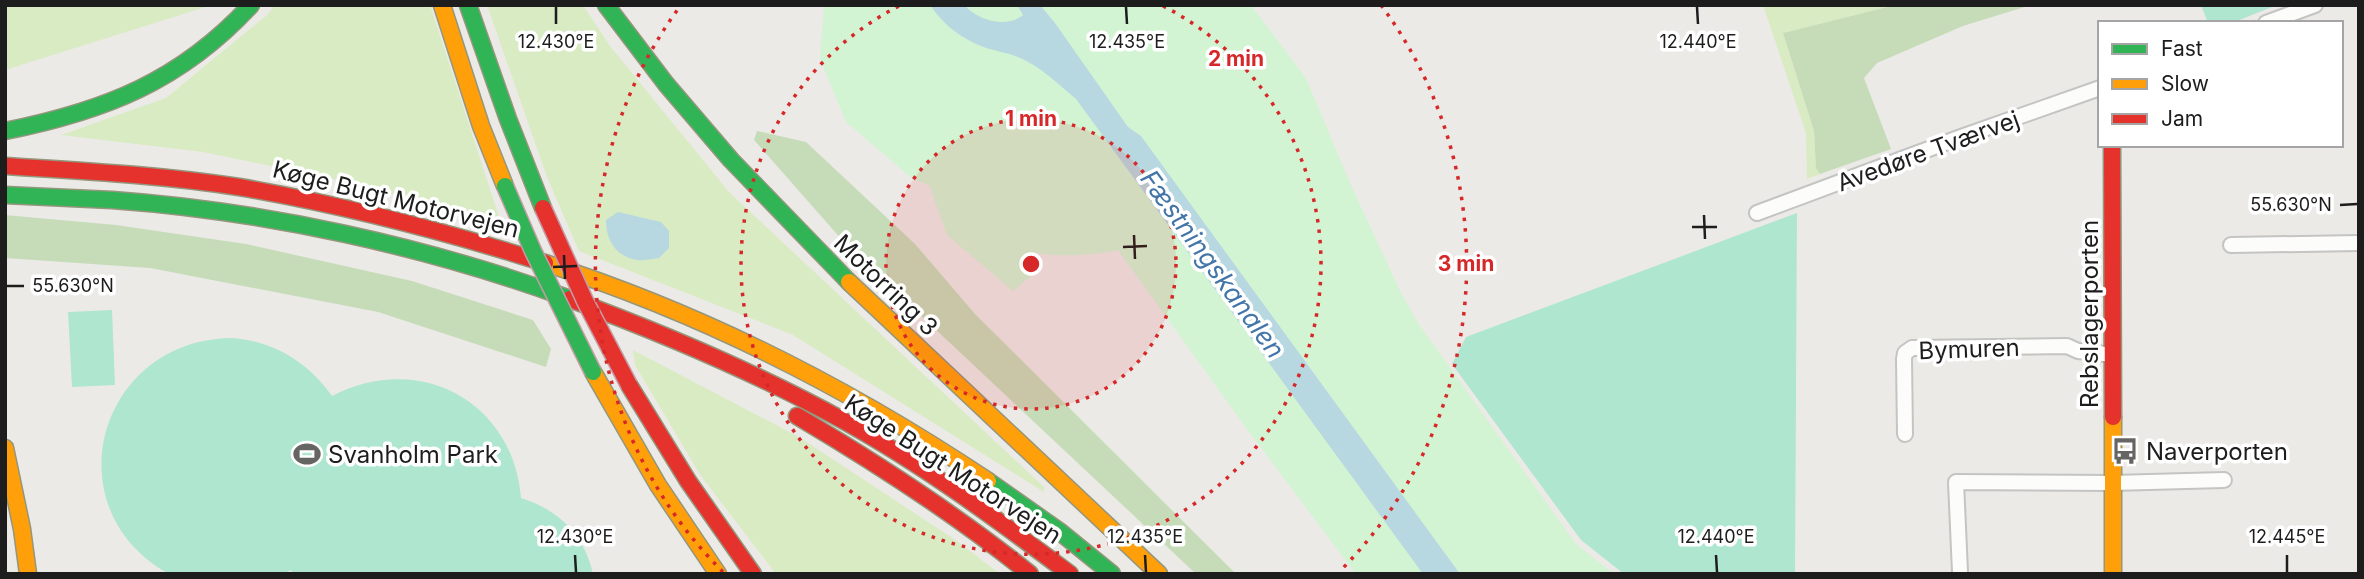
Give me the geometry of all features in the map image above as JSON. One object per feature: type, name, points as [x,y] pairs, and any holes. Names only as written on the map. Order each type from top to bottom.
[{"type":"main road","points":[[5,131],[75,114],[117,100],[153,83],[212,43],[251,5]]},
{"type":"main road","points":[[442,5],[481,126],[533,251],[593,372],[658,485],[718,574]]},
{"type":"main road","points":[[468,5],[543,208],[585,301],[629,385],[688,482],[720,531],[753,574]]},
{"type":"main road","name":"Motorring 3","points":[[607,5],[677,97],[808,241],[885,317],[1160,574]]},
{"type":"main road","name":"Rebslagerporten","points":[[2112,147],[2112,483],[2116,570]]},
{"type":"main road","name":"Køge Bugt Motorvejen","points":[[5,166],[155,175],[247,187],[323,201],[470,237],[613,285],[760,348],[857,400],[1006,493],[1112,574]]},
{"type":"main road","name":"Køge Bugt Motorvejen","points":[[5,195],[65,196],[152,204],[330,231],[471,267],[659,331],[844,422],[997,519],[1070,574]]},
{"type":"main road","points":[[624,319],[657,343],[773,403],[892,475],[943,509],[1030,574]]},
{"type":"main road","points":[[5,449],[22,529],[28,574]]},
{"type":"street","points":[[2289,19],[2315,5]]},
{"type":"street","name":"Avedøre Tværvej","points":[[1757,214],[1961,137],[2098,90]]},
{"type":"street","points":[[2231,245],[2359,243]]},
{"type":"street","name":"Bymuren","points":[[1905,434],[1904,359],[1905,354],[1912,348],[2067,346],[2078,351],[2113,355]]},
{"type":"street","points":[[1960,572],[1956,482],[2112,483],[2224,480]]},
{"type":"green space","points":[[5,5],[212,5],[5,70]]},
{"type":"green space","points":[[275,5],[430,5],[502,226],[344,181],[203,152],[61,135],[166,98],[267,15]]},
{"type":"green space","points":[[487,5],[583,5],[610,46],[729,192],[1044,487],[1044,492],[793,335],[579,251],[547,177]]},
{"type":"green space","points":[[824,5],[1251,5],[1306,78],[1350,183],[1400,291],[1418,323],[1576,544],[1614,574],[1356,574],[1118,250],[1073,255],[1028,252],[1031,276],[1013,291],[947,235],[929,185],[913,179],[846,122],[820,59]]},
{"type":"green space","points":[[1763,5],[1895,5],[1783,33],[1814,131],[1816,167],[1820,174],[1807,179],[1806,133]]},
{"type":"green space","points":[[1895,5],[2031,5],[1963,26],[1877,63],[1864,78],[1891,149],[1820,174],[1816,168],[1814,131],[1783,33]]},
{"type":"green space","points":[[2201,5],[2277,5],[2237,21],[2207,21]]},
{"type":"green space","points":[[757,131],[806,142],[915,244],[975,314],[1236,574],[1196,574],[850,249],[754,140]]},
{"type":"green space","points":[[1797,213],[1795,574],[1624,574],[1581,540],[1452,364],[1466,337]]},
{"type":"green space","points":[[5,215],[116,225],[246,244],[412,281],[533,320],[551,349],[546,367],[378,312],[150,268],[5,258]]},
{"type":"green space","points":[[112,310],[115,385],[72,387],[68,312]]},
{"type":"green space","name":"Svanholm Park","points":[[231,338],[261,343],[288,355],[312,373],[332,396],[364,383],[397,379],[427,383],[456,393],[480,411],[500,434],[514,464],[521,498],[547,509],[568,526],[584,548],[593,574],[293,574],[291,570],[284,574],[169,574],[132,545],[110,510],[102,471],[106,432],[122,396],[149,367],[185,346]]},
{"type":"green space","points":[[633,350],[799,437],[957,541],[1000,574],[776,574],[701,476],[635,365]]},
{"type":"water","name":"Fæstningskanalen","points":[[930,5],[964,5],[977,15],[1001,22],[1023,15],[1017,5],[1040,5],[1128,127],[1141,136],[1460,574],[1423,574],[1076,99],[1034,65],[961,36],[941,19]]},
{"type":"water","points":[[618,212],[661,222],[669,231],[669,248],[659,258],[637,260],[623,255],[613,246],[606,227],[606,220]]},
{"type":"traffic: fast","points":[[5,131],[76,114],[139,89],[197,54],[251,5]]},
{"type":"traffic: fast","points":[[468,5],[543,208]]},
{"type":"traffic: fast","points":[[606,5],[666,84],[731,160],[849,282]]},
{"type":"traffic: fast","points":[[505,186],[533,251],[593,372]]},
{"type":"traffic: fast","points":[[5,195],[170,205],[286,222],[402,247],[570,299]]},
{"type":"traffic: fast","points":[[988,481],[1059,531],[1112,574]]},
{"type":"traffic: slow","points":[[442,5],[481,126],[505,186]]},
{"type":"traffic: slow","points":[[545,263],[661,305],[774,357],[883,416],[988,481]]},
{"type":"traffic: slow","points":[[849,282],[1159,574]]},
{"type":"traffic: slow","points":[[593,372],[658,485],[718,574]]},
{"type":"traffic: slow","points":[[2113,417],[2113,574]]},
{"type":"traffic: slow","points":[[5,448],[22,529],[28,574]]},
{"type":"traffic: jam","points":[[2112,147],[2113,417]]},
{"type":"traffic: jam","points":[[5,166],[152,176],[239,187],[393,220],[545,263]]},
{"type":"traffic: jam","points":[[543,208],[585,301],[629,385]]},
{"type":"traffic: jam","points":[[570,299],[710,355],[846,422],[933,475],[1070,574]]},
{"type":"traffic: jam","points":[[629,385],[688,481],[753,574]]},
{"type":"traffic: jam","points":[[797,416],[916,491],[1030,574]]},
{"type":"place","name":"Naverporten","points":[[2125,451]]},
{"type":"place","name":"Svanholm Park","points":[[307,454]]}]
